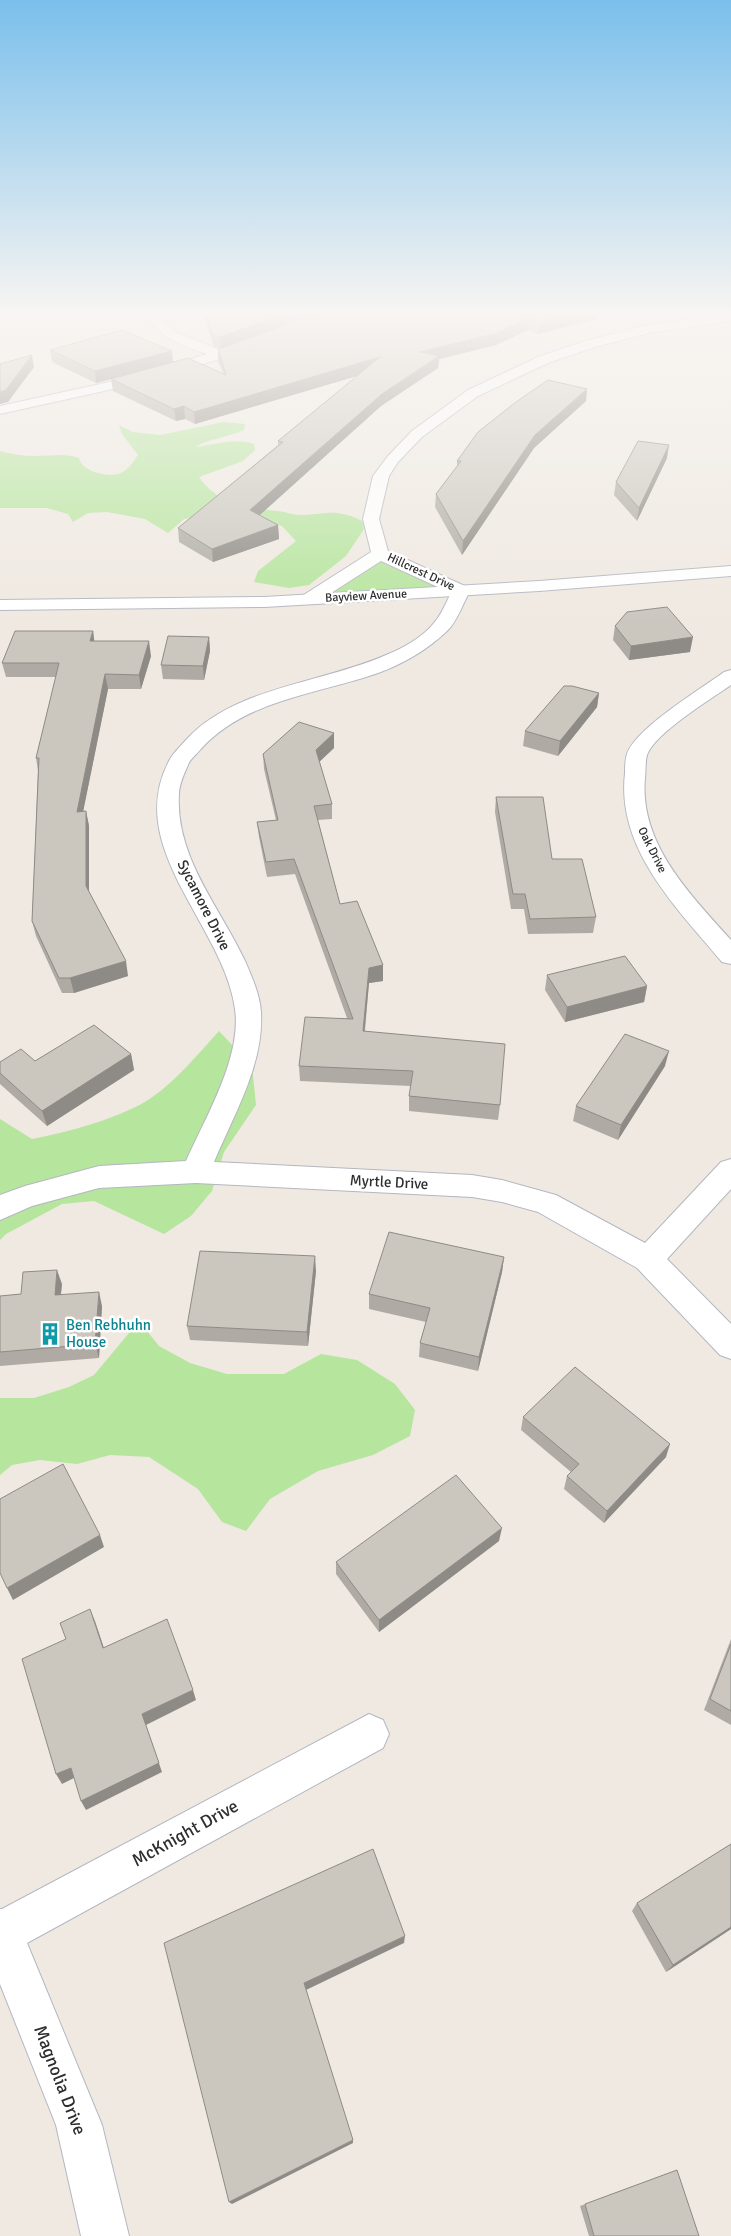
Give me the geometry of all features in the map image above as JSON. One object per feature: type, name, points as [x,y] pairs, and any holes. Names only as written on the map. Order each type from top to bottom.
[{"type":"street","name":"Hillcrest Drive","points":[[380,554],[371,519],[381,476],[393,459],[417,434],[442,415]]},
{"type":"street","name":"Hillcrest Drive","points":[[380,554],[461,591]]},
{"type":"street","name":"Hillcrest Drive","points":[[308,600],[380,554]]},
{"type":"street","name":"Bayview Avenue","points":[[0,605],[179,604],[308,600],[461,591],[731,570]]},
{"type":"street","name":"Sycamore Drive","points":[[196,1172],[245,1057],[248,1009],[237,970],[216,926],[195,893],[168,832],[166,799],[178,762],[197,737],[228,716],[271,698],[376,667],[426,641],[442,627],[456,606],[461,591]]},
{"type":"street","name":"Oak Drive","points":[[731,676],[657,729],[637,754],[633,792],[638,823],[649,848],[673,889],[731,956]]},
{"type":"street","points":[[648,1259],[731,1170]]},
{"type":"street","name":"Myrtle Drive","points":[[0,1208],[25,1197],[99,1178],[196,1172],[472,1186],[502,1191],[546,1204],[648,1259],[731,1345]]},
{"type":"street","name":"McKnight Drive","points":[[1,1931],[369,1734]]},
{"type":"street","name":"Magnolia Drive","points":[[1,1931],[79,2125],[105,2236]]},
{"type":"green space","points":[[223,422],[245,424],[244,430],[195,447],[240,441],[254,444],[255,450],[243,461],[199,477],[215,493],[224,499],[245,506],[298,515],[339,513],[362,521],[364,529],[346,556],[309,585],[289,588],[254,582],[258,571],[296,541],[282,526],[247,519],[209,516],[184,519],[168,533],[145,519],[107,512],[88,513],[73,522],[68,514],[47,508],[0,508],[0,451],[27,456],[73,456],[79,458],[81,463],[90,470],[110,475],[121,473],[131,465],[138,455],[122,434],[119,425],[133,432],[160,435]]},
{"type":"green space","points":[[381,556],[450,589],[318,597]]},
{"type":"green space","points":[[219,1031],[252,1066],[256,1105],[224,1152],[212,1191],[191,1216],[164,1234],[94,1201],[62,1204],[6,1234],[0,1240],[0,1119],[32,1139],[61,1133],[126,1112],[151,1098],[170,1083]]},
{"type":"green space","points":[[139,1321],[159,1346],[190,1363],[227,1374],[284,1374],[321,1354],[357,1360],[395,1384],[415,1410],[410,1436],[373,1455],[318,1471],[270,1499],[246,1531],[222,1522],[198,1489],[149,1457],[110,1455],[77,1464],[40,1460],[12,1465],[0,1475],[0,1398],[34,1398],[69,1387],[94,1375]]},
{"type":"building","points":[[309,415],[358,415],[250,510],[278,525],[212,549],[178,528],[283,442],[278,441]]},
{"type":"building","points":[[499,415],[557,415],[535,435],[463,541],[436,494],[461,461],[457,461],[478,432]]},
{"type":"building","points":[[638,441],[669,445],[639,508],[616,482]]},
{"type":"building","points":[[667,607],[693,637],[631,646],[615,626],[627,612]]},
{"type":"building","points":[[15,631],[93,631],[90,641],[149,641],[139,675],[105,674],[77,812],[86,811],[86,886],[126,961],[70,978],[59,978],[32,921],[39,758],[36,758],[59,663],[2,663]]},
{"type":"building","points":[[168,636],[209,637],[203,666],[161,665]]},
{"type":"building","points":[[564,686],[572,686],[599,693],[560,741],[525,731]]},
{"type":"building","points":[[299,722],[334,733],[316,750],[332,804],[314,806],[340,904],[357,901],[383,965],[369,968],[363,1031],[505,1044],[500,1105],[409,1096],[413,1071],[299,1066],[305,1017],[353,1019],[294,859],[266,862],[257,822],[278,820],[263,754]]},
{"type":"building","points":[[496,797],[543,797],[552,859],[582,859],[596,917],[530,919],[525,894],[513,894]]},
{"type":"building","points":[[625,956],[647,986],[567,1007],[547,975]]},
{"type":"building","points":[[94,1025],[131,1054],[42,1111],[0,1073],[0,1062],[21,1049],[35,1061]]},
{"type":"building","points":[[625,1034],[669,1051],[621,1125],[576,1106]]},
{"type":"building","points":[[389,1232],[504,1257],[479,1357],[420,1343],[430,1308],[369,1294]]},
{"type":"building","points":[[200,1251],[315,1256],[307,1332],[187,1326]]},
{"type":"building","name":"Ben Rebhuhn House","points":[[57,1270],[55,1295],[99,1292],[95,1344],[0,1352],[0,1296],[21,1294],[23,1272]]},
{"type":"building","points":[[575,1367],[670,1444],[607,1511],[567,1476],[579,1464],[523,1417]]},
{"type":"building","points":[[63,1464],[100,1535],[7,1588],[0,1573],[0,1499]]},
{"type":"building","points":[[456,1475],[502,1528],[379,1620],[336,1562]]},
{"type":"building","points":[[90,1609],[103,1648],[167,1619],[193,1690],[142,1714],[159,1763],[81,1801],[71,1768],[56,1774],[22,1659],[66,1639],[60,1623]]},
{"type":"building","points":[[731,1644],[731,1711],[710,1699]]},
{"type":"building","points":[[731,1844],[731,1927],[673,1965],[637,1903]]},
{"type":"building","points":[[373,1849],[405,1936],[304,1983],[353,2140],[229,2202],[164,1943]]},
{"type":"building","points":[[677,2170],[699,2236],[594,2236],[585,2204]]},
{"type":"place","name":"Ben Rebhuhn House","points":[[50,1334]]}]
